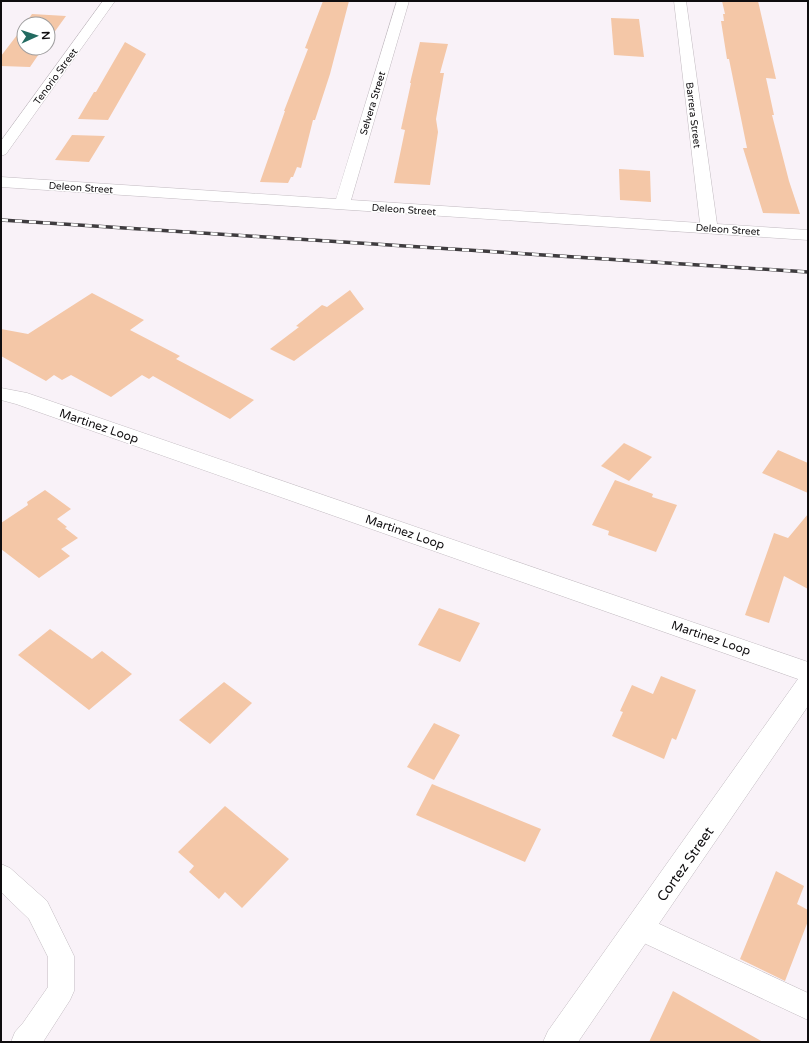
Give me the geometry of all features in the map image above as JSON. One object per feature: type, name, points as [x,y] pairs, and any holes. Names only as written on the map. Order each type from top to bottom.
[{"type":"street","name":"Tenorio Street","points":[[1,151],[109,1]]},
{"type":"street","name":"Selvera Street","points":[[342,205],[403,1]]},
{"type":"street","name":"Barrera Street","points":[[680,1],[709,228]]},
{"type":"street","name":"Deleon Street","points":[[1,182],[808,235]]},
{"type":"street","name":"Martinez Loop","points":[[1,394],[20,398],[808,672]]},
{"type":"street","name":"Cortez Street","points":[[559,1042],[640,928],[808,685]]},
{"type":"lane","points":[[1,876],[38,910],[61,956],[61,991],[33,1033],[25,1042]]},
{"type":"lane","points":[[640,928],[808,1007]]},
{"type":"building","points":[[323,1],[349,1],[330,74],[315,120],[313,120],[301,168],[297,167],[293,177],[291,177],[288,183],[260,182],[284,111],[308,49],[305,48]]},
{"type":"building","points":[[722,1],[758,1],[776,79],[766,78],[774,115],[772,115],[789,181],[800,214],[763,213],[743,148],[747,148],[729,59],[727,59],[721,21],[724,21],[723,14],[725,14]]},
{"type":"building","points":[[32,14],[66,16],[56,30],[56,16],[31,16]]},
{"type":"building","points":[[611,18],[639,19],[644,57],[614,55]]},
{"type":"building","points":[[16,36],[16,56],[38,56],[30,67],[1,66],[1,56]]},
{"type":"building","points":[[125,42],[146,54],[108,120],[78,119],[94,92],[96,92]]},
{"type":"building","points":[[420,42],[448,44],[440,73],[444,73],[436,119],[438,132],[430,185],[394,183],[405,130],[401,129]]},
{"type":"building","points":[[72,135],[105,136],[89,162],[55,160]]},
{"type":"building","points":[[619,169],[650,171],[651,202],[620,200]]},
{"type":"building","points":[[350,290],[364,309],[294,361],[270,349],[299,327],[296,326],[322,305],[327,307]]},
{"type":"building","points":[[92,293],[144,320],[130,330],[180,356],[176,359],[254,400],[230,419],[153,376],[149,379],[142,375],[111,397],[71,375],[62,380],[54,375],[46,381],[1,356],[1,329],[28,334]]},
{"type":"building","points":[[624,443],[652,457],[629,481],[601,466]]},
{"type":"building","points":[[778,450],[808,463],[808,493],[762,473]]},
{"type":"building","points":[[615,480],[653,494],[652,497],[677,505],[656,552],[608,535],[609,531],[592,525]]},
{"type":"building","points":[[45,490],[71,509],[57,519],[67,527],[65,528],[78,538],[61,549],[70,556],[39,578],[1,549],[1,523],[28,505],[27,502]]},
{"type":"building","points":[[808,514],[808,589],[784,576],[769,623],[745,615],[774,533],[788,538]]},
{"type":"building","points":[[439,608],[480,623],[460,662],[418,645]]},
{"type":"building","points":[[50,629],[92,659],[102,651],[132,674],[89,710],[18,655]]},
{"type":"building","points":[[661,676],[696,690],[676,740],[672,738],[664,759],[612,736],[623,712],[620,711],[632,685],[653,694]]},
{"type":"building","points":[[224,682],[252,703],[210,744],[179,720]]},
{"type":"building","points":[[434,723],[460,735],[434,780],[407,767]]},
{"type":"building","points":[[432,784],[541,829],[525,862],[416,815]]},
{"type":"building","points":[[225,806],[289,859],[242,908],[225,892],[219,899],[189,872],[194,866],[178,852]]},
{"type":"building","points":[[776,871],[804,886],[797,904],[808,910],[808,921],[785,981],[740,959]]},
{"type":"building","points":[[673,991],[763,1042],[649,1042]]},
{"type":"railway","points":[[1,220],[808,272]]}]
